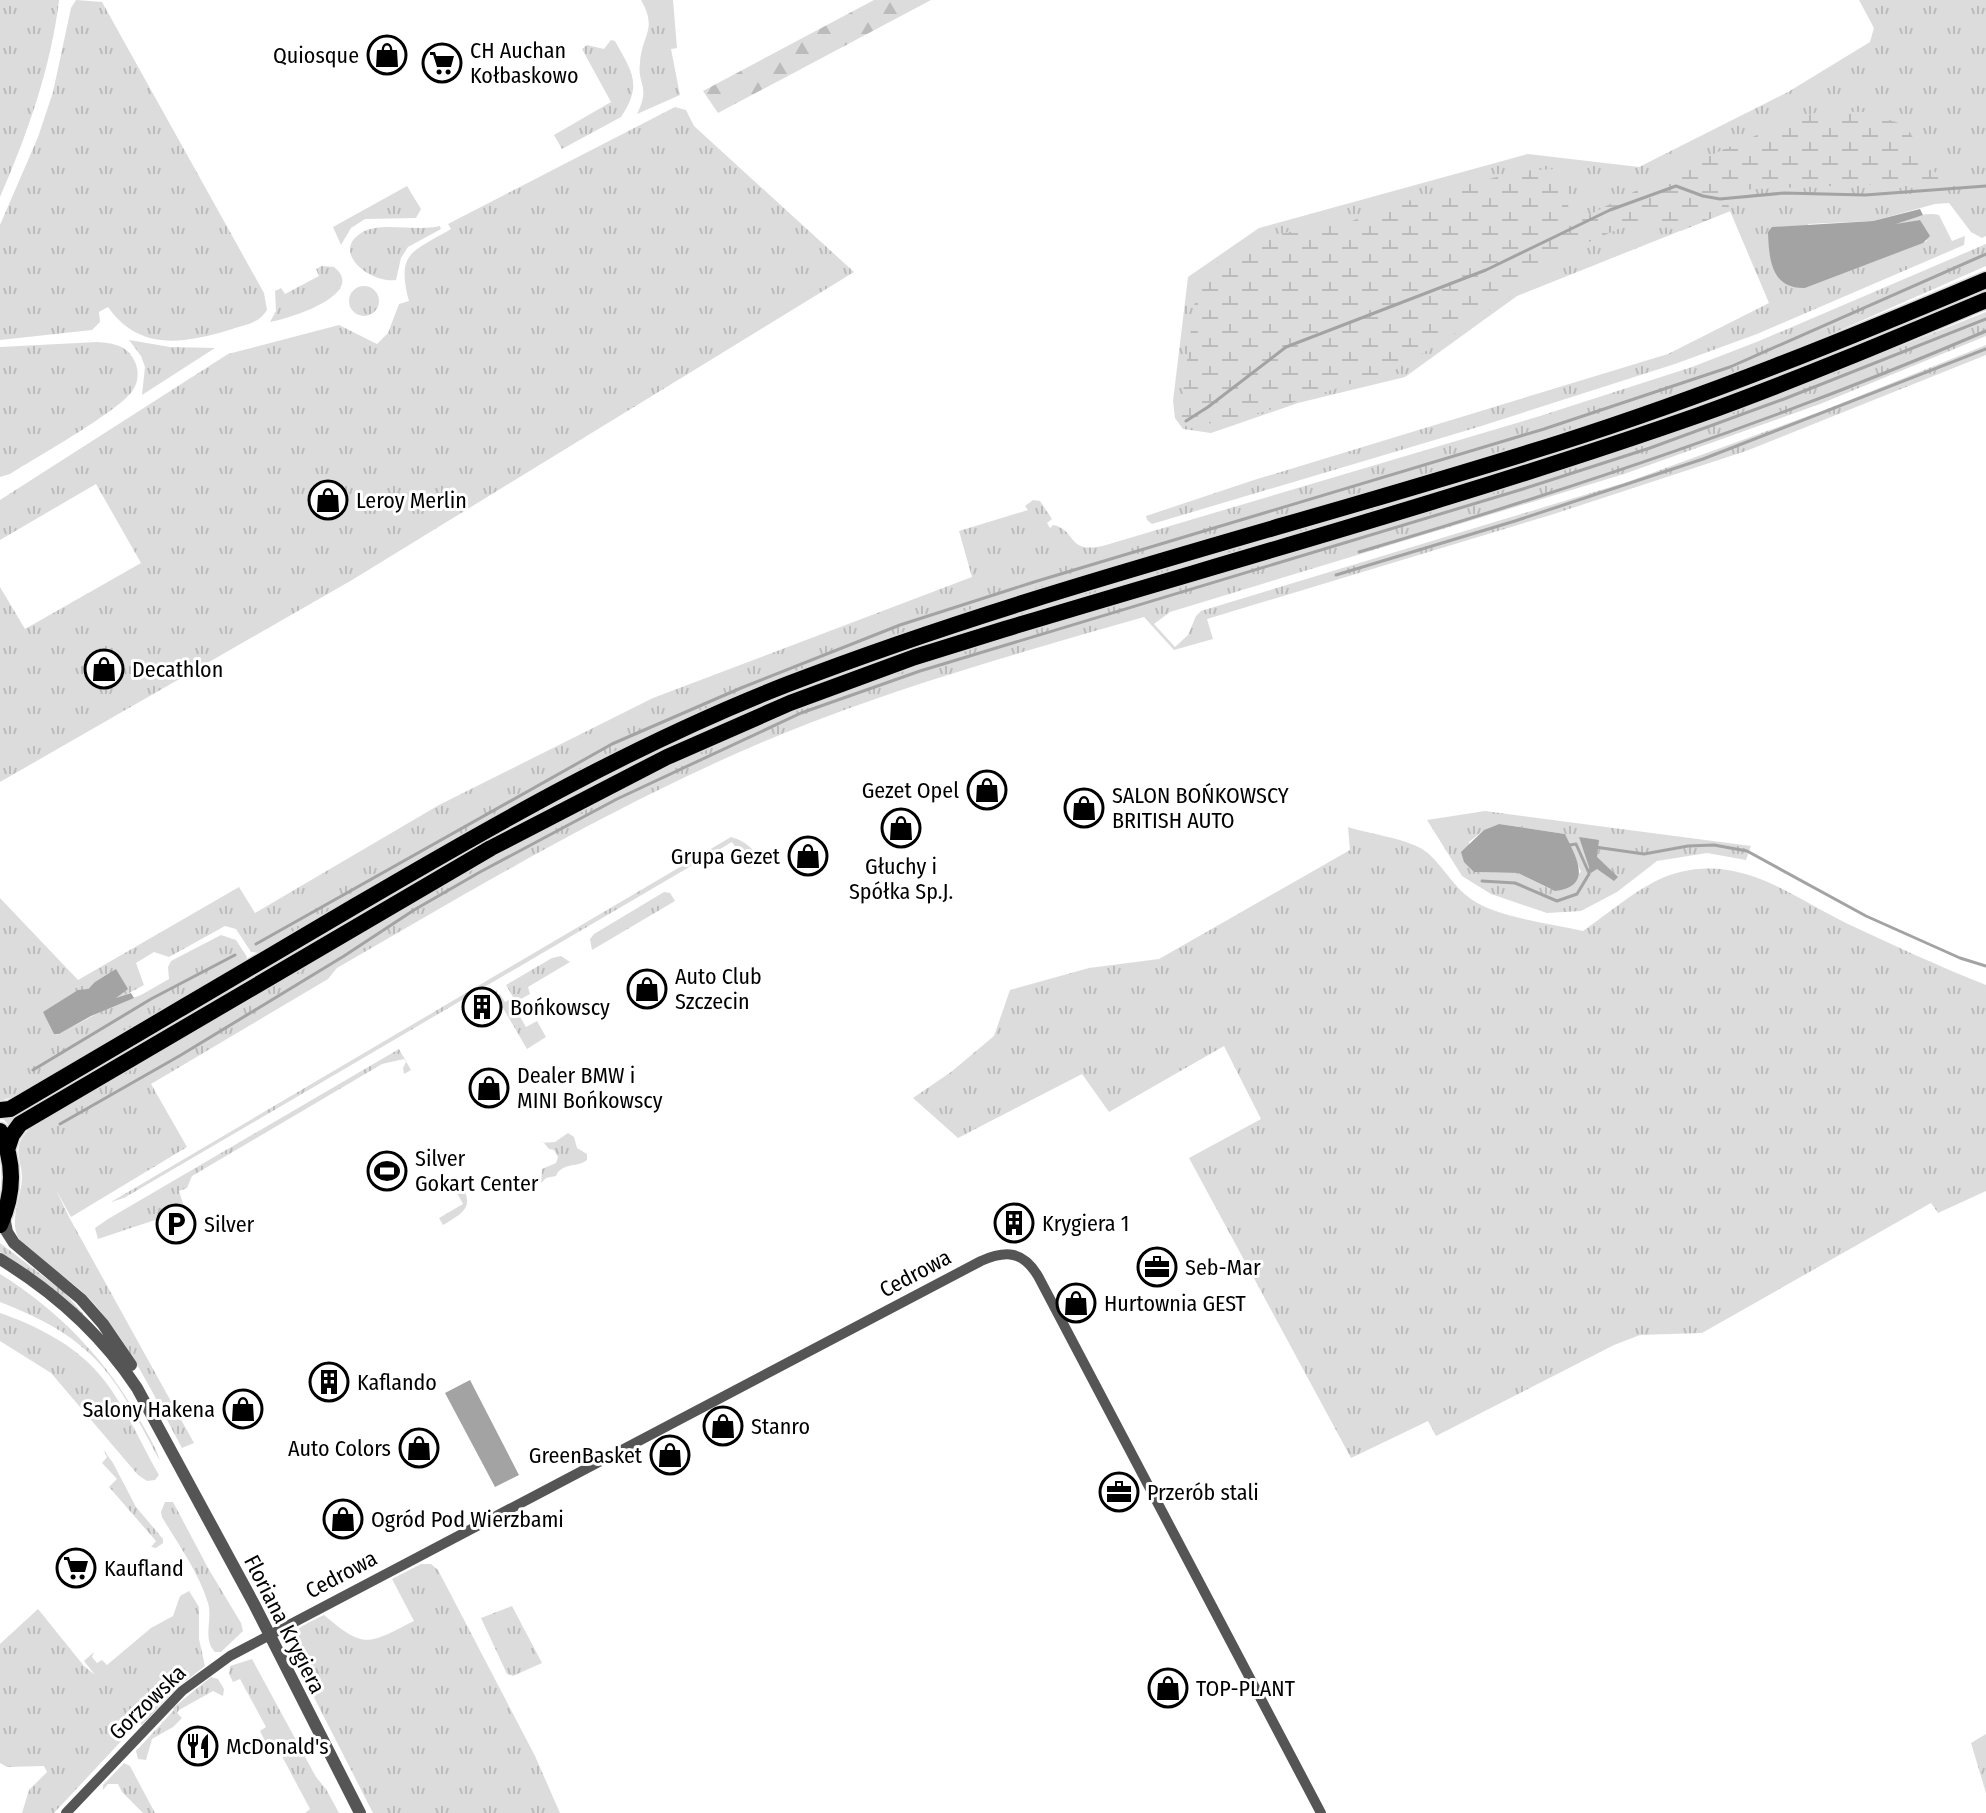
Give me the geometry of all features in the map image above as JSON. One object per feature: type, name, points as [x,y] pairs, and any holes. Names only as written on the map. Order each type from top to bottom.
[{"type":"main road","points":[[0,1110],[10,1109],[539,801],[659,740],[783,686],[961,623],[1565,441],[1695,397],[1986,280]]},
{"type":"main road","points":[[7,1150],[20,1124],[491,848],[667,757],[776,709],[945,648],[1600,449],[1830,365],[1986,300]]},
{"type":"main road","points":[[0,1131],[7,1150],[11,1184],[2,1221]]},
{"type":"street","name":"Floriana Krygiera","points":[[2,1221],[14,1243],[71,1290],[111,1336],[161,1417],[174,1454]]},
{"type":"street","name":"Cedrowa","points":[[269,1635],[981,1261],[1000,1254],[1015,1254],[1029,1263],[1046,1289],[1321,1813]]},
{"type":"street","name":"Floriana Krygiera","points":[[0,1259],[66,1307],[107,1347],[137,1388],[360,1813]]},
{"type":"street","name":"Gorzowska","points":[[66,1813],[182,1691],[230,1656],[269,1635]]},
{"type":"green space","points":[[0,0],[59,0],[37,101],[0,197]]},
{"type":"green space","points":[[76,0],[102,2],[264,293],[267,310],[255,321],[195,338],[163,340],[134,331],[108,307],[99,312],[100,322],[92,330],[0,340],[0,225],[38,137],[53,92],[71,8]]},
{"type":"green space","points":[[641,0],[673,0],[677,48],[671,49],[680,95],[637,114],[643,97],[641,53],[649,25]]},
{"type":"green space","points":[[874,0],[931,0],[718,113],[703,91]]},
{"type":"green space","points":[[1859,0],[1986,0],[1986,236],[1982,238],[1971,232],[1949,203],[1873,221],[1808,224],[1805,288],[1927,241],[1920,220],[1892,226],[1915,217],[1939,215],[1952,241],[1965,236],[1964,245],[1757,334],[1675,364],[1475,428],[1152,524],[1147,520],[1146,516],[1254,480],[1668,354],[1769,303],[1730,211],[1517,296],[1405,377],[1298,403],[1211,433],[1183,429],[1175,418],[1173,401],[1188,277],[1259,228],[1528,154],[1639,167],[1788,92],[1870,42],[1874,28]]},
{"type":"green space","points":[[611,40],[615,41],[633,78],[628,106],[621,117],[562,149],[554,135],[611,102],[582,49],[587,45],[604,49]]},
{"type":"green space","points":[[675,107],[686,110],[694,126],[854,272],[352,580],[0,782],[0,587],[25,629],[141,563],[96,484],[0,540],[0,500],[228,354],[339,325],[377,344],[388,333],[399,304],[409,301],[405,272],[410,255],[451,229],[448,224]]},
{"type":"green space","points":[[1820,111],[1864,112],[1905,125],[1940,180],[1725,191],[1730,211],[1681,231],[1636,221],[1578,247],[1478,319],[1397,369],[1263,412],[1193,427],[1180,416],[1194,305],[1215,264],[1257,237],[1346,223],[1411,200],[1519,171],[1555,169],[1566,184],[1569,213],[1583,218],[1700,160]]},
{"type":"green space","points":[[407,186],[421,209],[416,218],[365,219],[351,228],[341,245],[333,227]]},
{"type":"green space","points":[[440,226],[441,229],[408,247],[401,258],[396,280],[386,280],[366,272],[352,258],[350,249],[353,241],[369,230]]},
{"type":"green space","points":[[1986,244],[1986,266],[1781,356],[1658,402],[1434,473],[951,618],[777,680],[577,772],[260,953],[251,952],[236,929],[225,926],[169,957],[154,952],[136,963],[144,985],[120,998],[114,998],[93,985],[84,991],[57,1035],[169,979],[171,961],[221,935],[236,940],[247,957],[244,963],[18,1095],[0,1101],[0,898],[78,980],[239,887],[255,913],[439,805],[653,698],[972,577],[959,531],[1028,510],[1025,506],[1033,500],[1040,501],[1052,519],[1047,523],[1050,528],[1053,525],[1061,527],[1078,545],[1084,547],[1106,545],[1540,416],[1692,367]]},
{"type":"green space","points":[[334,267],[342,277],[341,287],[334,295],[308,310],[270,322],[276,311],[275,291],[281,288],[285,294],[319,276],[316,269]]},
{"type":"green space","points":[[364,286],[375,290],[379,301],[375,312],[364,316],[353,312],[349,301],[353,290]]},
{"type":"green space","points":[[1986,287],[1986,293],[1902,329],[1666,420],[735,719],[10,1127],[1,1116],[584,784],[732,714],[862,663],[1036,607],[1490,471]]},
{"type":"green space","points":[[1986,312],[1986,336],[1820,404],[1624,474],[1170,612],[1154,624],[1175,647],[1188,635],[1201,611],[1627,482],[1822,411],[1986,345],[1986,355],[1746,451],[1554,514],[1207,619],[1213,639],[1174,650],[1144,617],[916,685],[782,734],[667,786],[500,874],[337,968],[328,979],[151,1084],[187,1147],[71,1217],[56,1190],[194,1443],[182,1448],[140,1370],[103,1314],[81,1290],[30,1251],[18,1237],[15,1215],[22,1177],[19,1146],[33,1126],[496,854],[647,774],[830,695],[960,650],[1583,463],[1784,392]]},
{"type":"green space","points":[[129,340],[170,347],[215,348],[142,395],[145,367]]},
{"type":"green space","points":[[97,342],[118,346],[131,355],[137,371],[133,390],[95,421],[10,474],[0,477],[0,347]]},
{"type":"green space","points":[[1485,811],[1751,846],[1746,860],[1707,853],[1657,861],[1617,892],[1581,911],[1547,913],[1491,894],[1462,876],[1427,820]],"holes":[[[1499,824],[1565,834],[1581,872],[1550,889],[1518,873],[1474,872],[1469,842],[1484,830]]]},
{"type":"green space","points":[[1348,827],[1421,849],[1465,894],[1494,911],[1583,931],[1637,892],[1670,875],[1695,869],[1741,873],[1783,889],[1846,923],[1986,985],[1986,1191],[1938,1213],[1931,1203],[1702,1333],[1640,1335],[1614,1345],[1436,1436],[1428,1421],[1351,1458],[1189,1158],[1261,1119],[1224,1046],[1109,1112],[1082,1074],[958,1138],[913,1098],[951,1072],[994,1036],[1010,990],[1089,968],[1159,959],[1350,850]]},
{"type":"green space","points":[[731,837],[749,846],[760,862],[749,868],[732,842],[124,1198],[111,1202]]},
{"type":"green space","points":[[664,892],[670,893],[675,901],[592,950],[590,939],[594,934]]},
{"type":"green space","points":[[561,956],[570,962],[528,987],[530,994],[510,1005],[515,1015],[518,1007],[526,1027],[537,1021],[546,1037],[527,1049],[503,1008],[495,1012],[491,1005],[498,1001],[494,993],[497,990],[497,995],[500,994],[505,1002],[513,997],[506,985],[552,958]]},
{"type":"green space","points":[[399,1049],[411,1070],[404,1074],[404,1059],[382,1064],[192,1176],[187,1188],[179,1191],[185,1210],[98,1239],[95,1228],[108,1219]]},
{"type":"green space","points":[[568,1133],[574,1137],[577,1148],[587,1154],[587,1160],[562,1169],[556,1176],[546,1178],[541,1183],[542,1169],[556,1163],[558,1157],[554,1150],[539,1143],[555,1142]]},
{"type":"green space","points":[[458,1178],[466,1195],[466,1206],[459,1215],[443,1225],[439,1218],[463,1204],[451,1182]]},
{"type":"green space","points":[[0,1243],[64,1292],[95,1327],[0,1252]]},
{"type":"green space","points":[[0,1274],[43,1304],[97,1358],[128,1400],[160,1461],[129,1405],[99,1363],[59,1330],[0,1302]]},
{"type":"green space","points":[[0,1313],[54,1337],[99,1374],[124,1410],[159,1475],[155,1480],[147,1481],[138,1475],[51,1373],[0,1341]]},
{"type":"green space","points":[[103,1449],[136,1507],[163,1539],[163,1543],[156,1548],[151,1547],[156,1541],[109,1487],[117,1479],[102,1463],[107,1457]]},
{"type":"green space","points":[[165,1502],[173,1502],[241,1623],[243,1631],[221,1652],[215,1652],[209,1641],[209,1609],[204,1592],[162,1517]]},
{"type":"green space","points":[[421,1564],[431,1564],[438,1570],[535,1756],[560,1813],[373,1813],[297,1664],[292,1638],[300,1628],[324,1615],[349,1634],[367,1640],[386,1635],[414,1621],[392,1579]]},
{"type":"green space","points":[[189,1591],[199,1607],[199,1639],[205,1666],[178,1687],[142,1725],[139,1722],[54,1813],[22,1813],[29,1790],[47,1772],[44,1766],[7,1767],[0,1763],[0,1644],[38,1609],[84,1666],[95,1675],[84,1661],[94,1652],[92,1657],[97,1663],[102,1660],[107,1665],[151,1628],[173,1616],[180,1596]]},
{"type":"green space","points":[[512,1606],[542,1663],[513,1676],[507,1674],[481,1618]]},
{"type":"green space","points":[[252,1659],[339,1813],[305,1813],[310,1809],[276,1745],[269,1749],[260,1731],[266,1727],[240,1679],[233,1682],[229,1674],[230,1666]]},
{"type":"green space","points":[[211,1677],[218,1679],[224,1689],[223,1696],[213,1691],[179,1710],[177,1713],[182,1718],[152,1739],[146,1760],[138,1759],[136,1751],[173,1708]]},
{"type":"green space","points":[[1986,1734],[1986,1793],[1971,1743]]},
{"type":"green space","points":[[124,1763],[130,1766],[155,1813],[143,1813],[118,1784],[108,1784],[103,1790],[103,1785]]},
{"type":"shaded area","points":[[1920,209],[1923,215],[1896,224],[1920,220],[1930,236],[1923,243],[1805,288],[1785,283],[1774,270],[1768,242],[1768,232],[1772,227],[1873,221]]},
{"type":"shaded area","points":[[1499,824],[1565,834],[1579,869],[1575,883],[1555,891],[1518,873],[1474,872],[1464,862],[1461,852],[1484,830]]},
{"type":"shaded area","points":[[1579,837],[1599,840],[1597,857],[1618,877],[1614,881],[1597,869],[1591,873]]},
{"type":"shaded area","points":[[116,969],[128,989],[116,998],[131,993],[134,998],[54,1034],[43,1012],[78,990],[88,989]]},
{"type":"shaded area","points":[[470,1380],[519,1475],[495,1487],[445,1393]]},
{"type":"waterway","points":[[1186,421],[1286,347],[1486,270],[1610,210],[1676,186],[1720,199],[1784,193],[1865,195],[1986,186]]},
{"type":"waterway","points":[[256,944],[612,744],[741,688],[900,625],[1544,429],[1730,367],[1986,254]]},
{"type":"waterway","points":[[60,1124],[181,1055],[480,872],[617,799],[801,713],[920,671],[1650,448],[1986,319]]},
{"type":"waterway","points":[[1359,552],[1676,451],[1832,394],[1986,331]]},
{"type":"waterway","points":[[1336,575],[1515,521],[1703,459],[1986,349]]},
{"type":"waterway","points":[[1570,845],[1576,844],[1589,873],[1591,868]]},
{"type":"waterway","points":[[1595,847],[1644,854],[1714,845],[1747,851],[1866,916],[1960,958],[1986,966]]},
{"type":"waterway","points":[[1482,881],[1515,883],[1557,901],[1577,894],[1589,874]]},
{"type":"waterway","points":[[33,1070],[151,999],[235,955]]},
{"type":"place","name":"Quiosque","points":[[387,55]]},
{"type":"place","name":"CH Auchan Kołbaskowo","points":[[442,63]]},
{"type":"place","name":"Leroy Merlin","points":[[328,500]]},
{"type":"place","name":"Decathlon","points":[[104,669]]},
{"type":"place","name":"Gezet Opel","points":[[987,790]]},
{"type":"place","name":"SALON BOŃKOWSCY BRITISH AUTO","points":[[1084,808]]},
{"type":"place","name":"Głuchy i Spółka Sp.J.","points":[[901,828]]},
{"type":"place","name":"Grupa Gezet","points":[[808,856]]},
{"type":"place","name":"Auto Club Szczecin","points":[[647,989]]},
{"type":"place","name":"Bońkowscy","points":[[482,1007]]},
{"type":"place","name":"Dealer BMW i MINI Bońkowscy","points":[[489,1088]]},
{"type":"place","name":"Silver Gokart Center","points":[[387,1171]]},
{"type":"place","name":"Krygiera 1","points":[[1014,1223]]},
{"type":"place","name":"Silver","points":[[176,1224]]},
{"type":"place","name":"Seb-Mar","points":[[1157,1267]]},
{"type":"place","name":"Hurtownia GEST","points":[[1076,1303]]},
{"type":"place","name":"Kaflando","points":[[329,1382]]},
{"type":"place","name":"Salony Hakena","points":[[243,1409]]},
{"type":"place","name":"Stanro","points":[[723,1426]]},
{"type":"place","name":"Auto Colors","points":[[419,1448]]},
{"type":"place","name":"GreenBasket","points":[[670,1455]]},
{"type":"place","name":"Przerób stali","points":[[1119,1492]]},
{"type":"place","name":"Ogród Pod Wierzbami","points":[[343,1519]]},
{"type":"place","name":"Kaufland","points":[[76,1568]]},
{"type":"place","name":"TOP-PLANT","points":[[1168,1688]]},
{"type":"place","name":"McDonald's","points":[[198,1746]]}]
